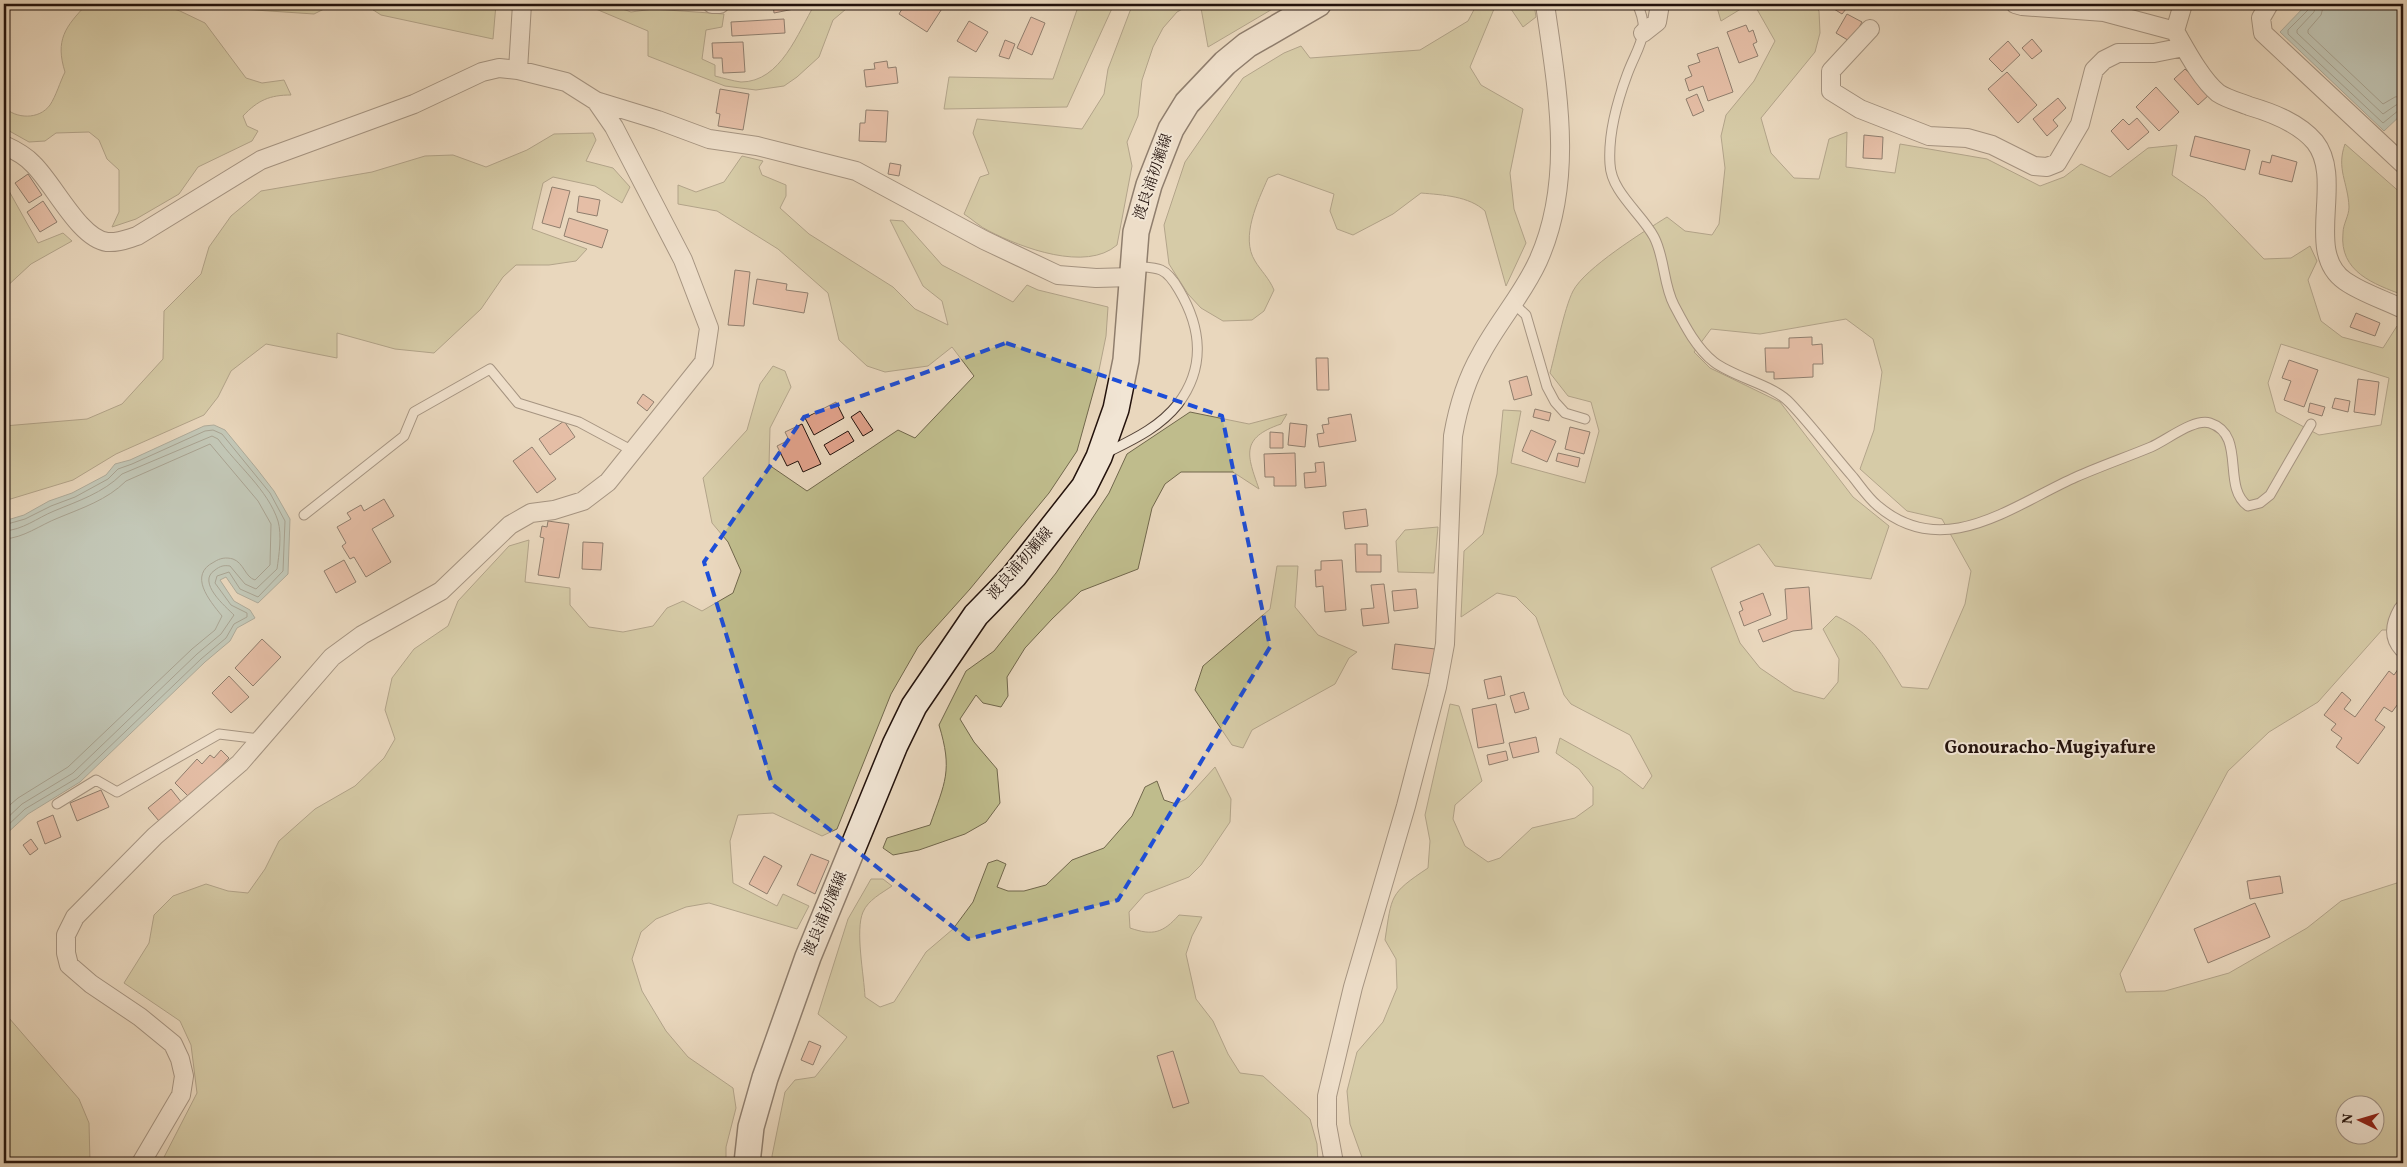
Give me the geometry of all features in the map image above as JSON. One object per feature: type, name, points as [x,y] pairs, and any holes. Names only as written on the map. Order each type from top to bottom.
[{"type":"main road","name":"渡良浦初瀬線","points":[[747,1163],[751,1127],[765,1078],[808,957],[895,745],[914,706],[976,615],[1014,576],[1084,487],[1099,457],[1116,409],[1126,360],[1136,232],[1146,192],[1159,155],[1187,103],[1208,78],[1248,45],[1318,4]]},
{"type":"street","points":[[518,70],[522,4]]},
{"type":"street","points":[[712,4],[720,4]]},
{"type":"street","points":[[1334,1163],[1327,1125],[1327,1096],[1353,987],[1423,742],[1437,687],[1445,644],[1453,436],[1457,408],[1481,354],[1514,303],[1537,262],[1556,206],[1561,147],[1545,4]]},
{"type":"street","points":[[1643,33],[1657,22],[1660,4]]},
{"type":"street","points":[[2016,4],[2104,12],[2175,31],[2184,47],[2219,94],[2287,121],[2302,130],[2315,143],[2323,157],[2327,174],[2325,210],[2327,254],[2333,270],[2345,282],[2403,308]]},
{"type":"street","points":[[2175,31],[2183,4]]},
{"type":"street","points":[[2269,4],[2261,18],[2263,33],[2403,164]]},
{"type":"street","points":[[1870,29],[1831,71],[1832,91],[1860,109],[1928,136],[1967,138],[1992,145],[2034,166],[2047,167],[2057,163],[2080,124],[2094,70],[2104,60],[2118,53],[2154,53],[2184,47]]},
{"type":"street","points":[[4,145],[16,150],[33,163],[76,219],[93,235],[105,241],[120,242],[138,236],[261,160],[414,104],[482,72],[499,68],[518,70],[566,82],[596,101],[658,120],[709,139],[767,148],[856,171],[984,240],[1058,275],[1096,278],[1134,272]]},
{"type":"street","points":[[141,1163],[181,1095],[184,1076],[180,1059],[173,1044],[92,984],[69,964],[66,953],[66,935],[75,917],[155,836],[240,763],[332,657],[362,634],[441,591],[510,525],[531,513],[554,510],[583,501],[608,482],[704,362],[709,328],[683,260],[614,128],[596,101]]},
{"type":"street","points":[[2403,610],[2396,627],[2398,642],[2403,648]]},
{"type":"lane","points":[[1637,4],[1643,17],[1643,33],[1640,48],[1628,73],[1614,118],[1610,167],[1614,181],[1655,238],[1672,302],[1693,338],[1714,362],[1788,400],[1877,505],[1907,526],[1931,531],[1983,523],[2076,477],[2167,440],[2193,423],[2210,423],[2222,431],[2230,441],[2235,488],[2241,501],[2248,506],[2260,503],[2270,495],[2311,424]]},
{"type":"lane","points":[[1099,457],[1148,432],[1177,404],[1191,381],[1199,347],[1193,317],[1174,282],[1162,270],[1134,272]]},
{"type":"lane","points":[[1514,303],[1526,315],[1547,387],[1555,402],[1565,413],[1585,419]]},
{"type":"lane","points":[[304,515],[404,436],[414,412],[490,369],[518,403],[579,422],[633,451]]},
{"type":"lane","points":[[58,804],[96,780],[117,792],[219,734],[260,739]]},
{"type":"highlighted area","points":[[1006,343],[1222,416],[1270,647],[1118,900],[968,939],[772,784],[704,562],[804,417]]},
{"type":"shaded area","points":[[87,4],[158,4],[180,11],[205,23],[246,78],[262,83],[284,80],[291,95],[271,97],[259,102],[243,116],[247,126],[258,131],[252,141],[198,167],[179,194],[136,219],[112,227],[119,212],[119,170],[107,159],[99,140],[89,132],[56,133],[45,141],[29,142],[4,128],[4,107],[15,114],[27,116],[40,113],[50,105],[65,72],[61,51],[64,35],[73,20]]},
{"type":"shaded area","points":[[226,4],[334,4],[314,14],[225,8]]},
{"type":"shaded area","points":[[364,4],[496,4],[493,39],[381,15]]},
{"type":"shaded area","points":[[584,4],[609,4],[631,12],[653,9],[724,14],[722,27],[706,30],[702,59],[715,65],[715,76],[741,82],[755,80],[767,74],[778,65],[795,41],[815,4],[852,4],[833,20],[819,57],[797,77],[784,86],[756,90],[725,86],[648,56],[648,31]]},
{"type":"shaded area","points":[[1079,4],[1114,4],[1067,107],[944,109],[949,77],[1053,79]]},
{"type":"shaded area","points":[[1135,4],[1192,4],[1177,12],[1163,28],[1153,47],[1142,80],[1138,116],[1127,142],[1132,166],[1117,245],[1104,253],[1089,257],[1054,254],[1036,250],[1003,238],[982,227],[964,214],[980,177],[989,174],[973,133],[977,119],[1082,129],[1104,94],[1108,69],[1130,11]]},
{"type":"shaded area","points":[[1192,4],[1281,4],[1208,47],[1201,8]]},
{"type":"shaded area","points":[[1477,4],[1534,4],[1536,17],[1523,27],[1511,9],[1494,9],[1470,67],[1481,85],[1523,109],[1510,173],[1514,209],[1526,243],[1506,286],[1485,211],[1471,202],[1455,197],[1421,193],[1393,214],[1353,235],[1337,229],[1330,211],[1334,194],[1278,174],[1268,178],[1252,219],[1250,230],[1249,241],[1255,261],[1274,290],[1264,311],[1252,320],[1223,321],[1201,308],[1188,294],[1169,264],[1164,225],[1185,162],[1243,78],[1284,53],[1301,46],[1310,58],[1420,50],[1468,21]]},
{"type":"shaded area","points":[[1716,4],[1749,4],[1721,21]]},
{"type":"shaded area","points":[[1754,4],[1812,4],[1819,11],[1820,33],[1815,52],[1761,118],[1771,153],[1794,178],[1819,179],[1829,139],[1847,132],[1846,167],[1895,173],[1900,144],[1987,159],[2040,186],[2064,177],[2081,164],[2110,177],[2148,148],[2177,145],[2172,175],[2205,198],[2264,259],[2291,258],[2310,246],[2317,261],[2308,280],[2321,321],[2342,337],[2383,348],[2397,326],[2403,330],[2403,630],[2382,630],[2318,702],[2269,732],[2228,771],[2120,974],[2126,992],[2165,991],[2229,973],[2307,928],[2341,901],[2403,881],[2403,1163],[1364,1163],[1350,1124],[1347,1091],[1357,1052],[1383,1022],[1397,988],[1396,959],[1385,940],[1389,913],[1394,897],[1399,890],[1428,868],[1430,841],[1425,815],[1450,704],[1459,706],[1482,781],[1455,805],[1453,819],[1465,846],[1488,862],[1500,858],[1532,828],[1575,818],[1593,805],[1593,787],[1579,769],[1556,753],[1560,738],[1620,771],[1643,789],[1652,776],[1630,735],[1571,704],[1564,695],[1536,617],[1516,597],[1497,593],[1461,617],[1464,551],[1483,534],[1497,474],[1503,410],[1521,411],[1511,463],[1585,483],[1599,431],[1591,402],[1568,396],[1550,373],[1563,319],[1573,291],[1589,272],[1602,261],[1667,217],[1685,231],[1712,235],[1719,224],[1725,168],[1721,136],[1726,115],[1754,81],[1775,41]],"holes":[[[1846,319],[1873,339],[1882,372],[1874,430],[1860,469],[1907,511],[1942,519],[1971,571],[1965,604],[1928,689],[1902,687],[1882,654],[1868,637],[1836,616],[1823,629],[1839,659],[1838,682],[1824,699],[1794,691],[1760,668],[1740,643],[1711,568],[1759,544],[1775,566],[1871,579],[1889,526],[1853,497],[1780,402],[1710,368],[1694,352],[1711,329],[1760,334]],[[2281,344],[2389,378],[2381,425],[2319,435],[2276,412],[2268,383]]]},
{"type":"shaded area","points":[[593,133],[596,140],[586,161],[613,168],[630,187],[622,203],[595,186],[553,177],[543,183],[532,229],[587,249],[576,261],[549,265],[516,265],[503,277],[481,309],[434,353],[395,349],[337,333],[337,358],[266,344],[231,371],[218,397],[204,415],[116,454],[73,480],[4,501],[4,426],[87,419],[122,404],[163,359],[164,311],[201,274],[209,247],[231,216],[261,191],[372,172],[425,156],[453,155],[486,167],[527,150],[554,134]]},
{"type":"shaded area","points":[[2345,144],[2403,195],[2403,295],[2370,281],[2353,267],[2347,258],[2343,246],[2344,226],[2349,207],[2342,168]]},
{"type":"shaded area","points":[[742,156],[763,161],[759,167],[762,175],[786,185],[786,196],[780,208],[809,234],[893,287],[915,309],[948,325],[942,301],[923,286],[890,220],[903,221],[942,265],[1013,302],[1027,285],[1038,290],[1108,307],[1106,336],[1098,375],[1077,451],[1049,493],[970,589],[918,647],[891,694],[837,829],[822,836],[773,813],[738,815],[730,841],[733,883],[777,906],[783,894],[809,906],[797,929],[709,903],[686,907],[656,919],[641,932],[632,959],[642,991],[666,1031],[688,1057],[733,1088],[736,1108],[726,1147],[726,1163],[161,1163],[197,1093],[191,1045],[180,1021],[124,983],[149,943],[154,915],[173,896],[206,884],[228,891],[248,893],[265,869],[279,841],[315,809],[355,786],[384,758],[395,739],[385,710],[392,678],[414,649],[448,626],[458,601],[509,546],[529,540],[525,582],[570,588],[570,605],[589,627],[623,632],[653,626],[667,608],[683,601],[702,611],[733,593],[741,571],[728,542],[712,523],[703,478],[747,430],[760,384],[773,366],[785,371],[791,387],[770,428],[769,465],[807,491],[898,430],[915,438],[974,376],[952,347],[928,366],[885,372],[867,366],[839,340],[828,293],[778,249],[717,211],[678,204],[678,185],[696,192],[724,182]]},
{"type":"shaded area","points":[[4,182],[38,243],[63,233],[72,241],[31,264],[4,289]]},
{"type":"shaded area","points":[[1190,412],[1249,424],[1287,414],[1281,424],[1259,435],[1250,449],[1252,466],[1259,489],[1233,472],[1181,472],[1165,484],[1152,508],[1138,569],[1081,591],[1025,648],[1007,677],[1008,696],[1001,707],[983,703],[976,695],[960,719],[974,742],[997,769],[1000,803],[986,822],[965,834],[919,850],[893,855],[883,848],[887,838],[930,825],[943,787],[946,766],[946,754],[939,725],[966,671],[994,651],[1056,573],[1109,493],[1127,454]]},
{"type":"shaded area","points":[[1438,527],[1434,573],[1398,572],[1396,541],[1405,530]]},
{"type":"shaded area","points":[[1277,566],[1298,566],[1295,607],[1318,635],[1357,652],[1349,658],[1335,684],[1252,730],[1243,748],[1232,745],[1195,690],[1203,666],[1270,609]]},
{"type":"shaded area","points":[[1215,767],[1231,799],[1230,822],[1201,865],[1189,877],[1145,894],[1129,912],[1130,928],[1151,932],[1168,926],[1179,915],[1202,917],[1192,936],[1186,954],[1196,999],[1213,1021],[1228,1054],[1240,1073],[1263,1076],[1310,1119],[1317,1144],[1318,1163],[773,1163],[772,1156],[785,1092],[795,1080],[815,1077],[847,1037],[818,1014],[848,919],[871,879],[883,879],[892,886],[876,897],[865,908],[860,930],[865,997],[880,1007],[894,1002],[926,952],[953,929],[973,902],[988,863],[997,860],[1006,864],[997,887],[1008,891],[1024,891],[1046,885],[1072,860],[1104,848],[1132,816],[1145,787],[1157,781],[1164,800],[1176,804],[1186,799]]},
{"type":"shaded area","points":[[4,1018],[9,1018],[79,1099],[89,1123],[90,1163],[11,1163],[4,1129]]},
{"type":"water","points":[[2307,4],[2403,4],[2403,113],[2384,131],[2280,32]]},
{"type":"water","points":[[214,425],[225,430],[257,469],[274,491],[290,519],[288,574],[258,603],[237,593],[226,577],[220,580],[234,601],[250,610],[255,618],[237,628],[230,641],[205,662],[80,782],[28,814],[4,836],[4,521],[24,515],[49,501],[72,493],[106,475],[115,464],[130,460],[204,426]]},
{"type":"building","points":[[773,4],[793,4],[794,9],[774,13]]},
{"type":"building","points":[[905,4],[945,4],[927,32],[899,14]]},
{"type":"building","points":[[1838,4],[1850,4],[1842,14],[1834,9]]},
{"type":"building","points":[[1847,14],[1862,22],[1851,42],[1836,33]]},
{"type":"building","points":[[1031,17],[1045,23],[1032,55],[1017,48]]},
{"type":"building","points":[[784,19],[785,33],[732,36],[731,22]]},
{"type":"building","points":[[969,21],[988,32],[976,52],[957,41]]},
{"type":"building","points":[[1746,25],[1749,32],[1753,30],[1757,42],[1753,44],[1758,56],[1739,63],[1727,32]]},
{"type":"building","points":[[2032,39],[2042,51],[2032,59],[2022,48]]},
{"type":"building","points":[[1005,40],[1015,44],[1009,59],[999,56]]},
{"type":"building","points":[[2008,41],[2020,55],[2002,72],[1989,59]]},
{"type":"building","points":[[743,42],[745,72],[723,73],[722,58],[713,58],[712,43]]},
{"type":"building","points":[[1718,47],[1733,92],[1708,101],[1703,86],[1689,91],[1685,79],[1692,76],[1688,66],[1700,62],[1697,54]]},
{"type":"building","points":[[887,61],[888,68],[896,67],[898,83],[866,87],[864,70],[875,69],[874,63]]},
{"type":"building","points":[[2185,69],[2210,94],[2198,105],[2174,79]]},
{"type":"building","points":[[2007,72],[2037,105],[2018,123],[1988,89]]},
{"type":"building","points":[[2156,87],[2179,112],[2159,131],[2136,107]]},
{"type":"building","points":[[720,89],[749,94],[743,130],[718,126],[720,114],[716,113]]},
{"type":"building","points":[[1697,94],[1704,111],[1693,116],[1686,99]]},
{"type":"building","points":[[2058,98],[2066,108],[2053,120],[2058,126],[2047,136],[2033,119]]},
{"type":"building","points":[[866,110],[888,111],[886,142],[859,141],[860,123],[865,123]]},
{"type":"building","points":[[2137,118],[2149,132],[2128,150],[2111,131],[2123,119],[2129,125]]},
{"type":"building","points":[[1864,135],[1883,137],[1882,159],[1863,158]]},
{"type":"building","points":[[2195,136],[2250,150],[2245,170],[2190,156]]},
{"type":"building","points":[[2272,155],[2297,162],[2292,182],[2259,174],[2262,161],[2270,163]]},
{"type":"building","points":[[890,163],[901,165],[899,176],[888,174]]},
{"type":"building","points":[[28,174],[42,195],[29,203],[15,183]]},
{"type":"building","points":[[552,187],[570,191],[560,228],[542,223]]},
{"type":"building","points":[[579,196],[600,200],[597,216],[577,212]]},
{"type":"building","points":[[43,201],[57,222],[40,232],[27,212]]},
{"type":"building","points":[[569,218],[608,230],[602,248],[564,236]]},
{"type":"building","points":[[735,270],[750,272],[744,326],[728,325]]},
{"type":"building","points":[[757,279],[787,284],[786,290],[808,293],[804,313],[753,304]]},
{"type":"building","points":[[2356,313],[2380,323],[2375,336],[2350,327]]},
{"type":"building","points":[[1812,337],[1812,345],[1822,344],[1823,364],[1813,364],[1813,377],[1774,379],[1774,372],[1766,372],[1765,348],[1789,348],[1789,338]]},
{"type":"building","points":[[1316,358],[1328,358],[1329,390],[1317,390]]},
{"type":"building","points":[[2289,360],[2318,370],[2304,407],[2284,400],[2291,381],[2282,378]]},
{"type":"building","points":[[1527,376],[1532,395],[1514,400],[1509,381]]},
{"type":"building","points":[[2358,379],[2379,382],[2375,415],[2354,412]]},
{"type":"building","points":[[643,394],[654,402],[647,411],[637,403]]},
{"type":"building","points":[[2335,398],[2350,401],[2348,412],[2332,408]]},
{"type":"building","points":[[836,402],[844,418],[814,435],[805,418]]},
{"type":"building","points":[[2310,403],[2325,407],[2322,416],[2308,412]]},
{"type":"building","points":[[1535,409],[1551,413],[1549,421],[1533,417]]},
{"type":"building","points":[[860,411],[873,430],[863,436],[851,417]]},
{"type":"building","points":[[1351,414],[1356,441],[1319,447],[1317,434],[1324,433],[1322,425],[1329,424],[1328,418]]},
{"type":"building","points":[[564,421],[575,437],[550,455],[539,439]]},
{"type":"building","points":[[1290,423],[1307,425],[1305,447],[1288,445]]},
{"type":"building","points":[[802,424],[821,464],[803,472],[798,461],[787,466],[777,446],[789,440],[785,432]]},
{"type":"building","points":[[1570,427],[1590,432],[1584,454],[1565,449]]},
{"type":"building","points":[[1531,430],[1556,441],[1547,462],[1522,451]]},
{"type":"building","points":[[848,431],[854,441],[830,455],[824,445]]},
{"type":"building","points":[[1270,432],[1283,433],[1283,448],[1270,448]]},
{"type":"building","points":[[532,447],[556,479],[537,493],[513,461]]},
{"type":"building","points":[[1295,453],[1296,486],[1274,486],[1274,477],[1265,477],[1264,454]]},
{"type":"building","points":[[1558,453],[1580,458],[1578,467],[1556,461]]},
{"type":"building","points":[[1324,462],[1326,486],[1305,488],[1304,473],[1316,472],[1315,463]]},
{"type":"building","points":[[384,499],[394,516],[372,529],[391,562],[366,577],[354,557],[350,559],[342,546],[346,543],[337,527],[351,519],[347,513],[361,505],[364,511]]},
{"type":"building","points":[[1366,509],[1368,526],[1345,529],[1343,512]]},
{"type":"building","points":[[548,521],[569,524],[559,578],[538,575],[544,538],[540,537],[542,526],[547,527]]},
{"type":"building","points":[[583,542],[603,543],[601,570],[582,569]]},
{"type":"building","points":[[1355,544],[1367,544],[1367,555],[1381,555],[1381,572],[1356,572]]},
{"type":"building","points":[[344,560],[356,582],[336,593],[324,571]]},
{"type":"building","points":[[1342,560],[1346,610],[1325,612],[1323,586],[1316,587],[1315,570],[1321,570],[1321,561]]},
{"type":"building","points":[[1384,584],[1389,623],[1363,626],[1361,609],[1374,608],[1371,585]]},
{"type":"building","points":[[1809,587],[1812,629],[1793,631],[1763,642],[1758,630],[1787,619],[1785,589]]},
{"type":"building","points":[[1416,589],[1418,608],[1394,611],[1392,591]]},
{"type":"building","points":[[1763,593],[1771,615],[1744,626],[1739,612],[1743,610],[1740,602]]},
{"type":"building","points":[[262,639],[281,657],[253,686],[235,668]]},
{"type":"building","points":[[1395,644],[1435,649],[1432,674],[1392,669]]},
{"type":"building","points":[[2403,662],[2403,697],[2392,712],[2384,707],[2375,720],[2385,727],[2358,764],[2336,747],[2342,738],[2331,730],[2336,724],[2324,715],[2342,692],[2351,700],[2344,709],[2355,717],[2389,671],[2394,675]]},
{"type":"building","points":[[229,676],[249,697],[231,713],[212,693]]},
{"type":"building","points":[[1501,676],[1505,695],[1488,699],[1484,680]]},
{"type":"building","points":[[1524,692],[1529,709],[1515,713],[1510,696]]},
{"type":"building","points":[[1496,704],[1504,743],[1478,748],[1472,709]]},
{"type":"building","points":[[1536,737],[1539,752],[1513,758],[1509,743]]},
{"type":"building","points":[[221,750],[229,758],[191,799],[175,783],[197,759],[202,764],[210,755],[214,758]]},
{"type":"building","points":[[1506,751],[1508,760],[1489,765],[1487,755]]},
{"type":"building","points":[[171,789],[182,803],[159,821],[148,808]]},
{"type":"building","points":[[101,790],[109,807],[77,821],[70,803]]},
{"type":"building","points":[[53,815],[61,837],[45,844],[37,822]]},
{"type":"building","points":[[31,839],[38,849],[30,855],[23,845]]},
{"type":"building","points":[[811,854],[829,861],[815,894],[797,885]]},
{"type":"building","points":[[764,856],[782,866],[767,894],[749,884]]},
{"type":"building","points":[[2280,876],[2283,893],[2250,899],[2247,881]]},
{"type":"building","points":[[2255,903],[2270,937],[2208,963],[2194,929]]},
{"type":"building","points":[[809,1041],[821,1046],[813,1065],[801,1060]]},
{"type":"building","points":[[1173,1051],[1189,1103],[1173,1108],[1157,1056]]},
{"type":"district","name":"Gonouracho-Mugiyafure","points":[[2050,748]]}]
